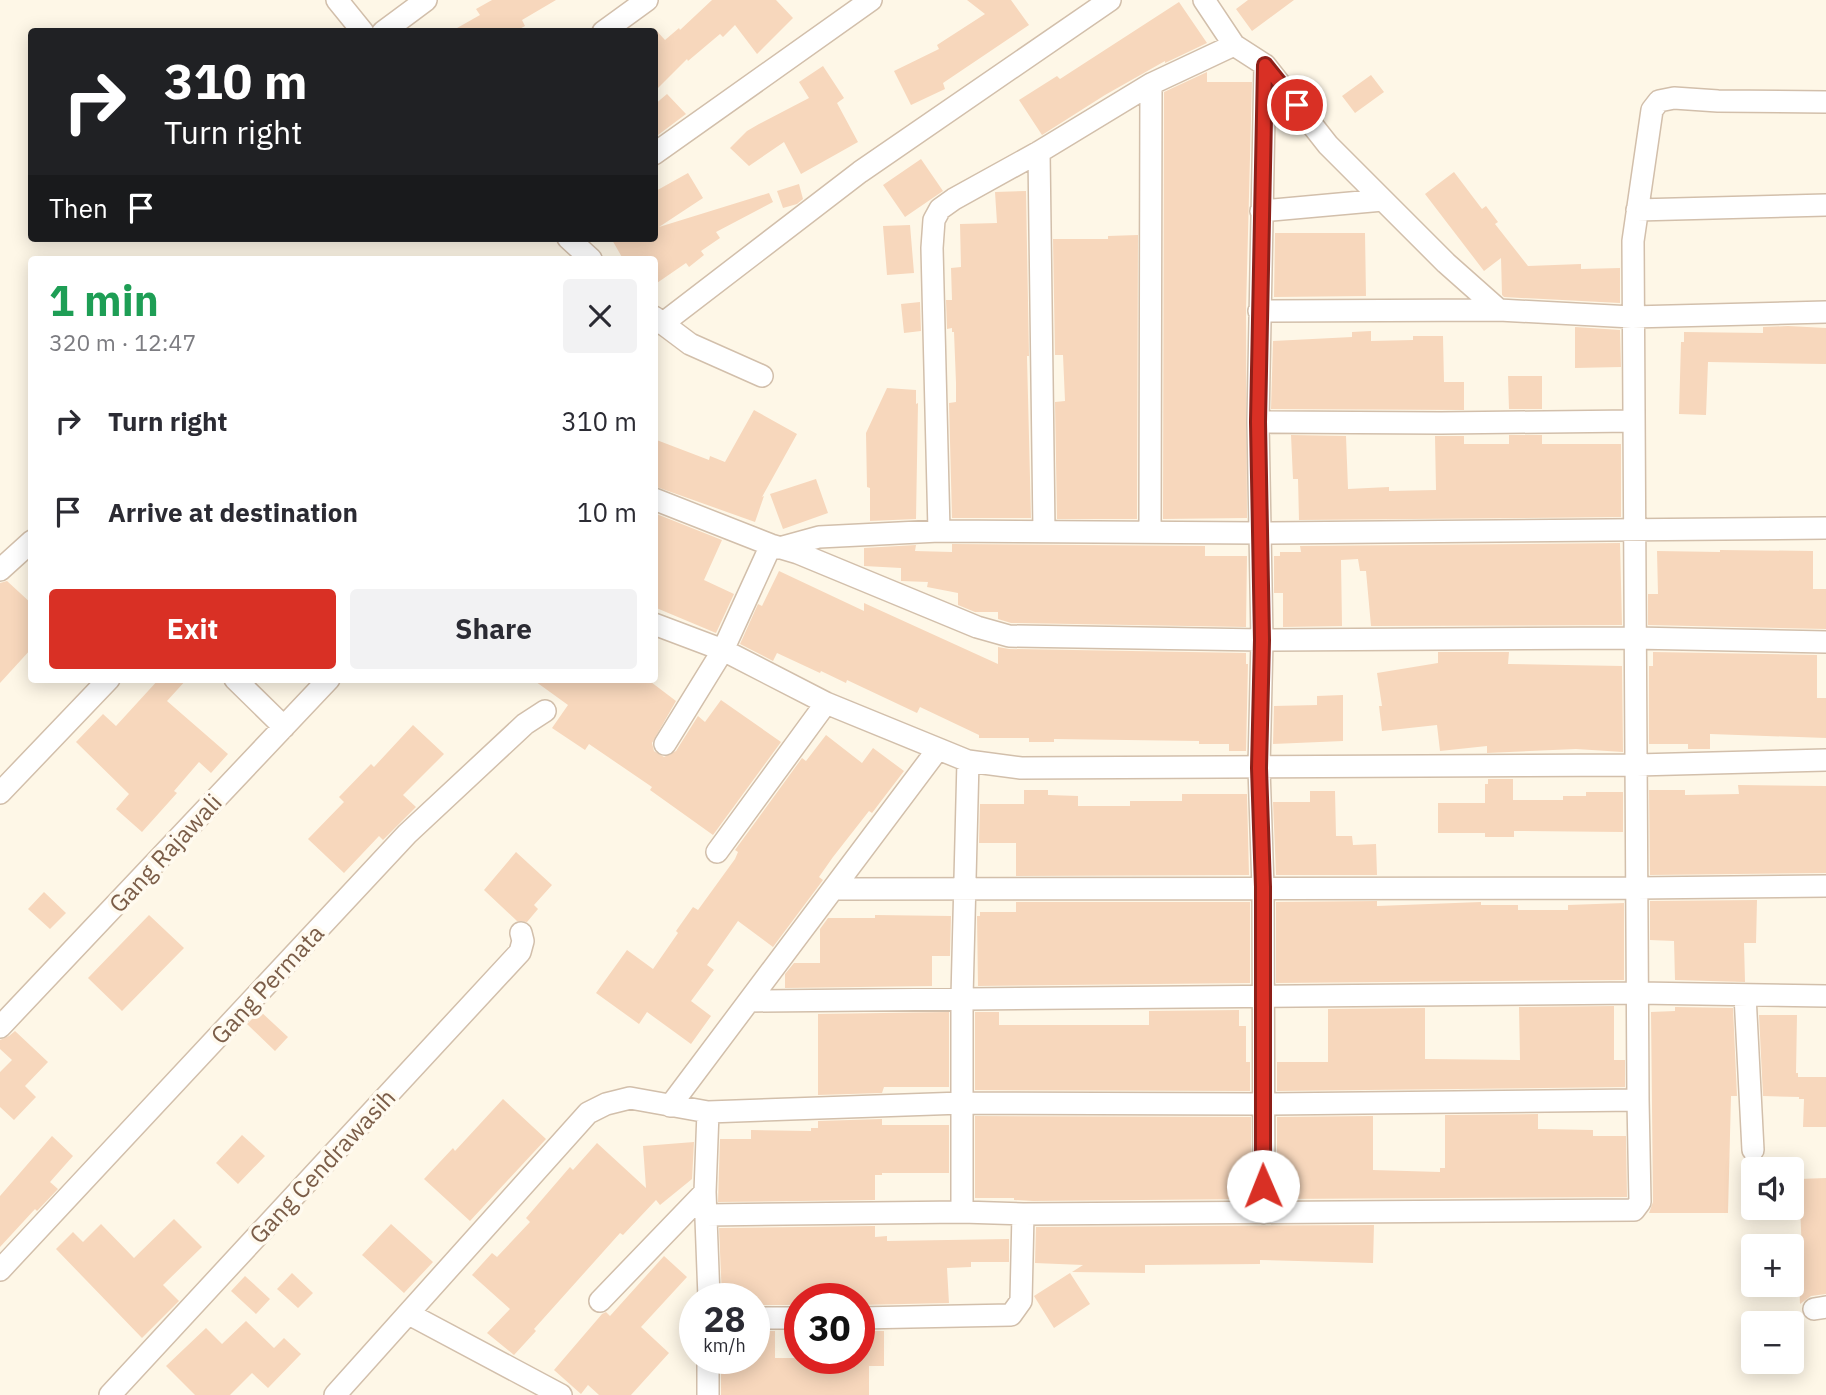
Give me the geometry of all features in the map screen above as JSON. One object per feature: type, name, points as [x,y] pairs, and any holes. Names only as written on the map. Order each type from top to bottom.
[{"type":"street","points":[[337,0],[360,28]]},
{"type":"street","points":[[388,28],[426,0]]},
{"type":"street","points":[[608,28],[647,0]]},
{"type":"street","points":[[658,151],[871,0]]},
{"type":"street","points":[[762,376],[690,344],[658,320],[860,172],[1110,0]]},
{"type":"street","points":[[1204,0],[1234,45],[1265,65],[1328,145],[1446,263],[1499,310]]},
{"type":"street","points":[[939,531],[932,228],[940,209],[1150,84],[1234,45]]},
{"type":"street","points":[[1264,1213],[1263,887],[1259,768],[1262,640],[1258,422],[1265,65]]},
{"type":"street","points":[[1150,84],[1150,531]]},
{"type":"street","points":[[706,1216],[962,1212],[1023,1214],[1634,1210],[1640,1202],[1633,241],[1652,110],[1658,101],[1674,98],[1718,102],[1826,102]]},
{"type":"street","points":[[1039,152],[1044,531]]},
{"type":"street","points":[[1261,211],[1382,200]]},
{"type":"street","points":[[1637,210],[1826,205]]},
{"type":"street","points":[[572,242],[588,256]]},
{"type":"street","points":[[1259,311],[1499,310],[1632,317],[1826,312]]},
{"type":"street","points":[[1258,422],[1634,421]]},
{"type":"street","points":[[658,501],[775,547],[798,553],[976,627],[1009,636],[1262,640],[1635,638],[1826,642]]},
{"type":"street","points":[[775,547],[819,537],[939,531],[1260,533],[1826,528]]},
{"type":"street","points":[[0,570],[28,545]]},
{"type":"street","points":[[665,744],[723,650],[775,547]]},
{"type":"street","points":[[658,626],[723,650],[826,703],[968,761],[1021,768],[1637,765],[1826,760]]},
{"type":"street","points":[[0,793],[105,683]]},
{"type":"street","points":[[239,683],[284,727]]},
{"type":"street","name":"Gang Rajawali","points":[[0,1027],[325,683]]},
{"type":"street","points":[[717,852],[826,703]]},
{"type":"street","name":"Gang Permata","points":[[0,1270],[407,834],[525,724],[545,711]]},
{"type":"street","points":[[670,1106],[938,749]]},
{"type":"street","points":[[962,1212],[963,888],[968,761]]},
{"type":"street","points":[[833,888],[1826,886]]},
{"type":"street","name":"Gang Cendrawasih","points":[[110,1395],[520,952],[523,941],[521,933]]},
{"type":"street","points":[[749,1001],[1637,993],[1826,996]]},
{"type":"street","points":[[1745,995],[1752,1150]]},
{"type":"street","points":[[335,1395],[588,1113],[606,1104],[630,1098],[708,1112],[962,1103],[1262,1104],[1638,1100]]},
{"type":"street","points":[[708,1112],[705,1192],[708,1283]]},
{"type":"street","points":[[600,1301],[705,1192]]},
{"type":"street","points":[[875,1318],[1011,1315],[1021,1301],[1023,1214]]},
{"type":"street","points":[[409,1314],[556,1394]]},
{"type":"street","points":[[708,1374],[708,1395]]},
{"type":"building","points":[[492,0],[556,0],[522,20],[525,26],[521,28],[457,28],[480,15],[476,9]]},
{"type":"building","points":[[712,0],[776,0],[793,18],[757,54],[735,25],[723,37],[720,34],[688,61],[687,59],[658,88],[658,32],[665,40],[679,28],[680,30]]},
{"type":"building","points":[[967,0],[1011,0],[1029,25],[943,83],[945,89],[911,105],[894,71],[939,49],[937,45],[985,14]]},
{"type":"building","points":[[1248,0],[1294,0],[1252,31],[1236,9]]},
{"type":"building","points":[[1179,2],[1207,43],[1165,61],[1042,135],[1019,100],[1057,76],[1060,79]]},
{"type":"building","points":[[823,66],[844,98],[837,103],[858,142],[801,174],[784,142],[749,166],[730,148],[747,131],[809,98],[799,82]]},
{"type":"building","points":[[1207,72],[1207,82],[1252,82],[1246,310],[1247,518],[1163,519],[1164,92]]},
{"type":"building","points":[[1371,75],[1384,92],[1355,113],[1342,96]]},
{"type":"building","points":[[667,94],[686,114],[658,135],[658,102]]},
{"type":"building","points":[[921,159],[943,191],[905,217],[883,185]]},
{"type":"building","points":[[1454,172],[1482,209],[1486,206],[1498,222],[1495,224],[1528,266],[1581,264],[1581,269],[1620,268],[1620,303],[1504,297],[1501,258],[1484,271],[1425,194]]},
{"type":"building","points":[[688,173],[703,198],[659,227],[769,193],[773,202],[716,232],[720,238],[701,251],[704,255],[689,267],[686,263],[658,282],[658,256],[621,256],[613,242],[658,242],[658,190]]},
{"type":"building","points":[[799,184],[803,199],[783,208],[777,191]]},
{"type":"building","points":[[1026,191],[1031,518],[952,518],[949,403],[956,402],[956,383],[954,332],[952,328],[947,329],[946,300],[952,300],[951,268],[961,267],[960,224],[997,223],[995,192]]},
{"type":"building","points":[[910,225],[914,273],[887,275],[883,226]]},
{"type":"building","points":[[1275,233],[1365,233],[1366,296],[1274,297]]},
{"type":"building","points":[[1138,235],[1137,519],[1057,519],[1055,402],[1065,401],[1063,355],[1055,355],[1053,239],[1108,239],[1108,236]]},
{"type":"building","points":[[920,302],[921,331],[904,333],[901,304]]},
{"type":"building","points":[[1575,327],[1620,330],[1621,367],[1575,368]]},
{"type":"building","points":[[1763,327],[1826,328],[1826,364],[1708,362],[1706,415],[1679,414],[1681,342],[1684,342],[1684,332],[1763,333]]},
{"type":"building","points":[[1371,331],[1371,341],[1443,336],[1444,382],[1464,382],[1464,410],[1271,409],[1273,341],[1352,337],[1352,332]]},
{"type":"building","points":[[1508,376],[1542,376],[1542,409],[1509,409]]},
{"type":"building","points":[[887,388],[916,390],[916,519],[870,521],[866,433]]},
{"type":"building","points":[[754,410],[797,434],[762,497],[764,496],[755,522],[658,487],[658,441],[709,460],[710,456],[725,462]]},
{"type":"building","points":[[1291,435],[1346,436],[1348,489],[1389,487],[1389,491],[1436,490],[1435,436],[1464,436],[1464,444],[1509,444],[1509,435],[1542,435],[1542,444],[1621,444],[1621,517],[1299,520],[1298,479],[1293,479]]},
{"type":"building","points":[[816,479],[828,513],[783,529],[770,494]]},
{"type":"building","points":[[658,515],[722,540],[704,580],[734,594],[716,633],[658,609]]},
{"type":"building","points":[[1620,543],[1622,625],[1371,626],[1366,571],[1360,571],[1358,559],[1341,560],[1342,626],[1283,627],[1283,593],[1274,593],[1274,556],[1280,556],[1280,552],[1301,552],[1300,546]]},
{"type":"building","points":[[952,544],[1205,546],[1205,556],[1247,556],[1246,627],[1011,623],[998,619],[998,612],[975,612],[958,605],[958,593],[927,587],[928,582],[901,581],[901,568],[864,566],[864,548],[916,545],[915,551],[952,552]]},
{"type":"building","points":[[1657,551],[1813,551],[1813,589],[1826,589],[1826,629],[1648,625],[1648,594],[1658,594]]},
{"type":"building","points":[[779,571],[864,611],[864,603],[998,664],[998,647],[1246,653],[1246,751],[1229,751],[1229,744],[1199,744],[1199,741],[1054,739],[1054,742],[1029,742],[1029,738],[979,738],[979,735],[920,707],[917,713],[847,680],[846,683],[821,671],[820,673],[777,653],[773,661],[740,644],[758,604],[762,606]]},
{"type":"building","points":[[7,581],[28,600],[28,652],[0,683],[0,583]]},
{"type":"building","points":[[1438,652],[1509,652],[1508,664],[1622,666],[1623,752],[1576,749],[1487,753],[1487,746],[1440,751],[1437,725],[1382,731],[1379,706],[1382,706],[1377,673],[1438,663]]},
{"type":"building","points":[[1653,652],[1817,655],[1817,698],[1826,698],[1826,738],[1710,734],[1710,749],[1688,749],[1688,744],[1649,744],[1649,666],[1653,666]]},
{"type":"building","points":[[155,683],[183,683],[167,701],[228,754],[211,773],[199,762],[174,791],[177,793],[142,832],[116,809],[129,794],[76,742],[103,714],[116,726]]},
{"type":"building","points":[[538,683],[652,683],[676,701],[652,743],[654,751],[664,757],[676,751],[698,716],[705,722],[721,700],[781,742],[713,835],[650,790],[652,787],[589,744],[585,750],[552,728],[568,705]]},
{"type":"building","points":[[1343,695],[1343,741],[1273,744],[1274,706],[1317,705],[1317,696]]},
{"type":"building","points":[[413,725],[444,754],[403,795],[416,807],[383,840],[379,836],[344,873],[308,839],[344,802],[339,797],[371,764],[374,767]]},
{"type":"building","points":[[826,735],[862,763],[873,748],[904,771],[833,857],[819,877],[823,880],[773,947],[738,921],[707,965],[714,970],[691,1001],[711,1016],[691,1044],[647,1012],[639,1024],[596,993],[627,950],[653,969],[693,907],[698,910],[735,859],[738,852],[735,850],[802,758],[806,761]]},
{"type":"building","points":[[1488,779],[1513,779],[1513,800],[1563,800],[1563,796],[1586,796],[1586,792],[1623,792],[1623,832],[1514,831],[1514,837],[1485,837],[1485,833],[1438,833],[1438,803],[1485,803],[1485,784],[1488,784]]},
{"type":"building","points":[[1738,785],[1826,786],[1826,873],[1650,875],[1649,790],[1685,790],[1685,795],[1739,794]]},
{"type":"building","points":[[1024,790],[1048,790],[1048,795],[1078,796],[1078,806],[1130,806],[1130,801],[1182,801],[1182,794],[1247,794],[1249,875],[1016,876],[1016,843],[979,843],[980,804],[1024,804]]},
{"type":"building","points":[[1310,791],[1335,791],[1336,836],[1352,836],[1353,845],[1376,844],[1377,875],[1276,875],[1273,802],[1310,802]]},
{"type":"building","points":[[516,852],[552,885],[534,905],[538,909],[527,922],[517,921],[484,890]]},
{"type":"building","points":[[44,892],[66,913],[50,929],[28,909]]},
{"type":"building","points":[[1757,900],[1756,943],[1744,943],[1745,982],[1675,980],[1674,941],[1650,940],[1650,901]]},
{"type":"building","points":[[1377,901],[1377,906],[1481,902],[1481,905],[1518,905],[1518,910],[1568,910],[1568,905],[1624,903],[1624,980],[1276,983],[1276,902]]},
{"type":"building","points":[[1016,902],[1250,902],[1250,983],[978,986],[977,916],[980,916],[980,912],[1016,912]]},
{"type":"building","points":[[149,915],[184,948],[122,1011],[88,978]]},
{"type":"building","points":[[875,915],[951,916],[950,956],[932,956],[932,986],[785,988],[785,974],[794,963],[820,963],[820,929],[828,918],[875,918]]},
{"type":"building","points":[[1614,1006],[1614,1060],[1625,1060],[1625,1087],[1277,1091],[1277,1062],[1328,1062],[1328,1009],[1425,1008],[1425,1059],[1520,1060],[1519,1007]]},
{"type":"building","points":[[1675,1007],[1733,1008],[1737,1096],[1731,1096],[1728,1213],[1649,1213],[1653,1202],[1651,1012],[1675,1011]]},
{"type":"building","points":[[1239,1010],[1239,1026],[1246,1026],[1246,1062],[1250,1062],[1250,1091],[975,1090],[975,1012],[999,1012],[999,1025],[1149,1025],[1149,1011]]},
{"type":"building","points":[[260,1011],[288,1037],[275,1051],[247,1024]]},
{"type":"building","points":[[949,1012],[949,1087],[884,1087],[882,1093],[818,1095],[818,1014]]},
{"type":"building","points":[[1759,1015],[1797,1015],[1796,1073],[1798,1077],[1826,1077],[1826,1127],[1803,1127],[1804,1099],[1763,1096]]},
{"type":"building","points":[[15,1031],[48,1062],[25,1086],[36,1097],[14,1120],[0,1107],[0,1072],[12,1060],[0,1049],[0,1040]]},
{"type":"building","points":[[503,1099],[546,1139],[470,1221],[424,1179],[453,1148],[455,1151]]},
{"type":"building","points":[[1538,1114],[1538,1129],[1593,1130],[1593,1136],[1626,1136],[1627,1197],[1277,1199],[1277,1117],[1373,1116],[1373,1170],[1440,1172],[1440,1168],[1445,1168],[1445,1115]]},
{"type":"building","points":[[975,1116],[1251,1117],[1251,1199],[1033,1201],[975,1198]]},
{"type":"building","points":[[882,1119],[882,1125],[949,1125],[949,1173],[875,1175],[875,1200],[718,1202],[720,1139],[751,1139],[751,1130],[811,1131],[811,1128],[818,1128],[818,1121]]},
{"type":"building","points":[[242,1135],[265,1156],[238,1184],[216,1163]]},
{"type":"building","points":[[52,1136],[73,1156],[50,1182],[58,1189],[37,1211],[35,1209],[0,1247],[0,1196]]},
{"type":"building","points":[[694,1142],[692,1179],[660,1205],[656,1200],[623,1235],[620,1233],[514,1355],[487,1333],[510,1309],[472,1275],[492,1253],[497,1257],[530,1222],[526,1218],[570,1167],[573,1170],[597,1143],[646,1188],[643,1146]]},
{"type":"building","points":[[1826,1178],[1826,1294],[1811,1296],[1800,1304],[1800,1297],[1804,1297],[1804,1234],[1801,1234],[1801,1220],[1804,1220],[1804,1179]]},
{"type":"building","points":[[174,1219],[202,1247],[163,1285],[179,1301],[142,1338],[56,1249],[73,1232],[83,1242],[101,1224],[134,1258]]},
{"type":"building","points":[[391,1224],[433,1262],[404,1293],[362,1255]]},
{"type":"building","points":[[1374,1225],[1373,1263],[1260,1260],[1260,1264],[1145,1265],[1145,1273],[1072,1272],[1083,1265],[1035,1263],[1036,1227]]},
{"type":"building","points":[[875,1226],[875,1237],[887,1236],[887,1241],[1009,1239],[1009,1262],[971,1262],[971,1267],[947,1268],[949,1303],[875,1305],[875,1283],[784,1283],[784,1305],[770,1305],[770,1283],[721,1283],[719,1228]]},
{"type":"building","points":[[664,1256],[687,1277],[641,1327],[669,1353],[631,1395],[599,1395],[588,1385],[581,1394],[554,1370],[602,1314],[606,1312],[610,1316]]},
{"type":"building","points":[[292,1273],[313,1293],[298,1308],[277,1289]]},
{"type":"building","points":[[1070,1273],[1090,1304],[1054,1328],[1034,1296]]},
{"type":"building","points":[[245,1276],[270,1299],[256,1314],[231,1291]]},
{"type":"building","points":[[246,1321],[274,1348],[284,1338],[301,1354],[268,1388],[252,1373],[230,1395],[195,1395],[166,1366],[206,1328],[222,1344]]},
{"type":"building","points":[[770,1331],[775,1331],[775,1358],[784,1358],[784,1374],[869,1374],[869,1395],[721,1395],[721,1374],[770,1374]]},
{"type":"building","points":[[875,1331],[884,1331],[884,1366],[875,1366]]},
{"type":"route","points":[[1263,1186],[1263,887],[1259,768],[1262,640],[1258,422],[1265,65],[1297,105]]}]
